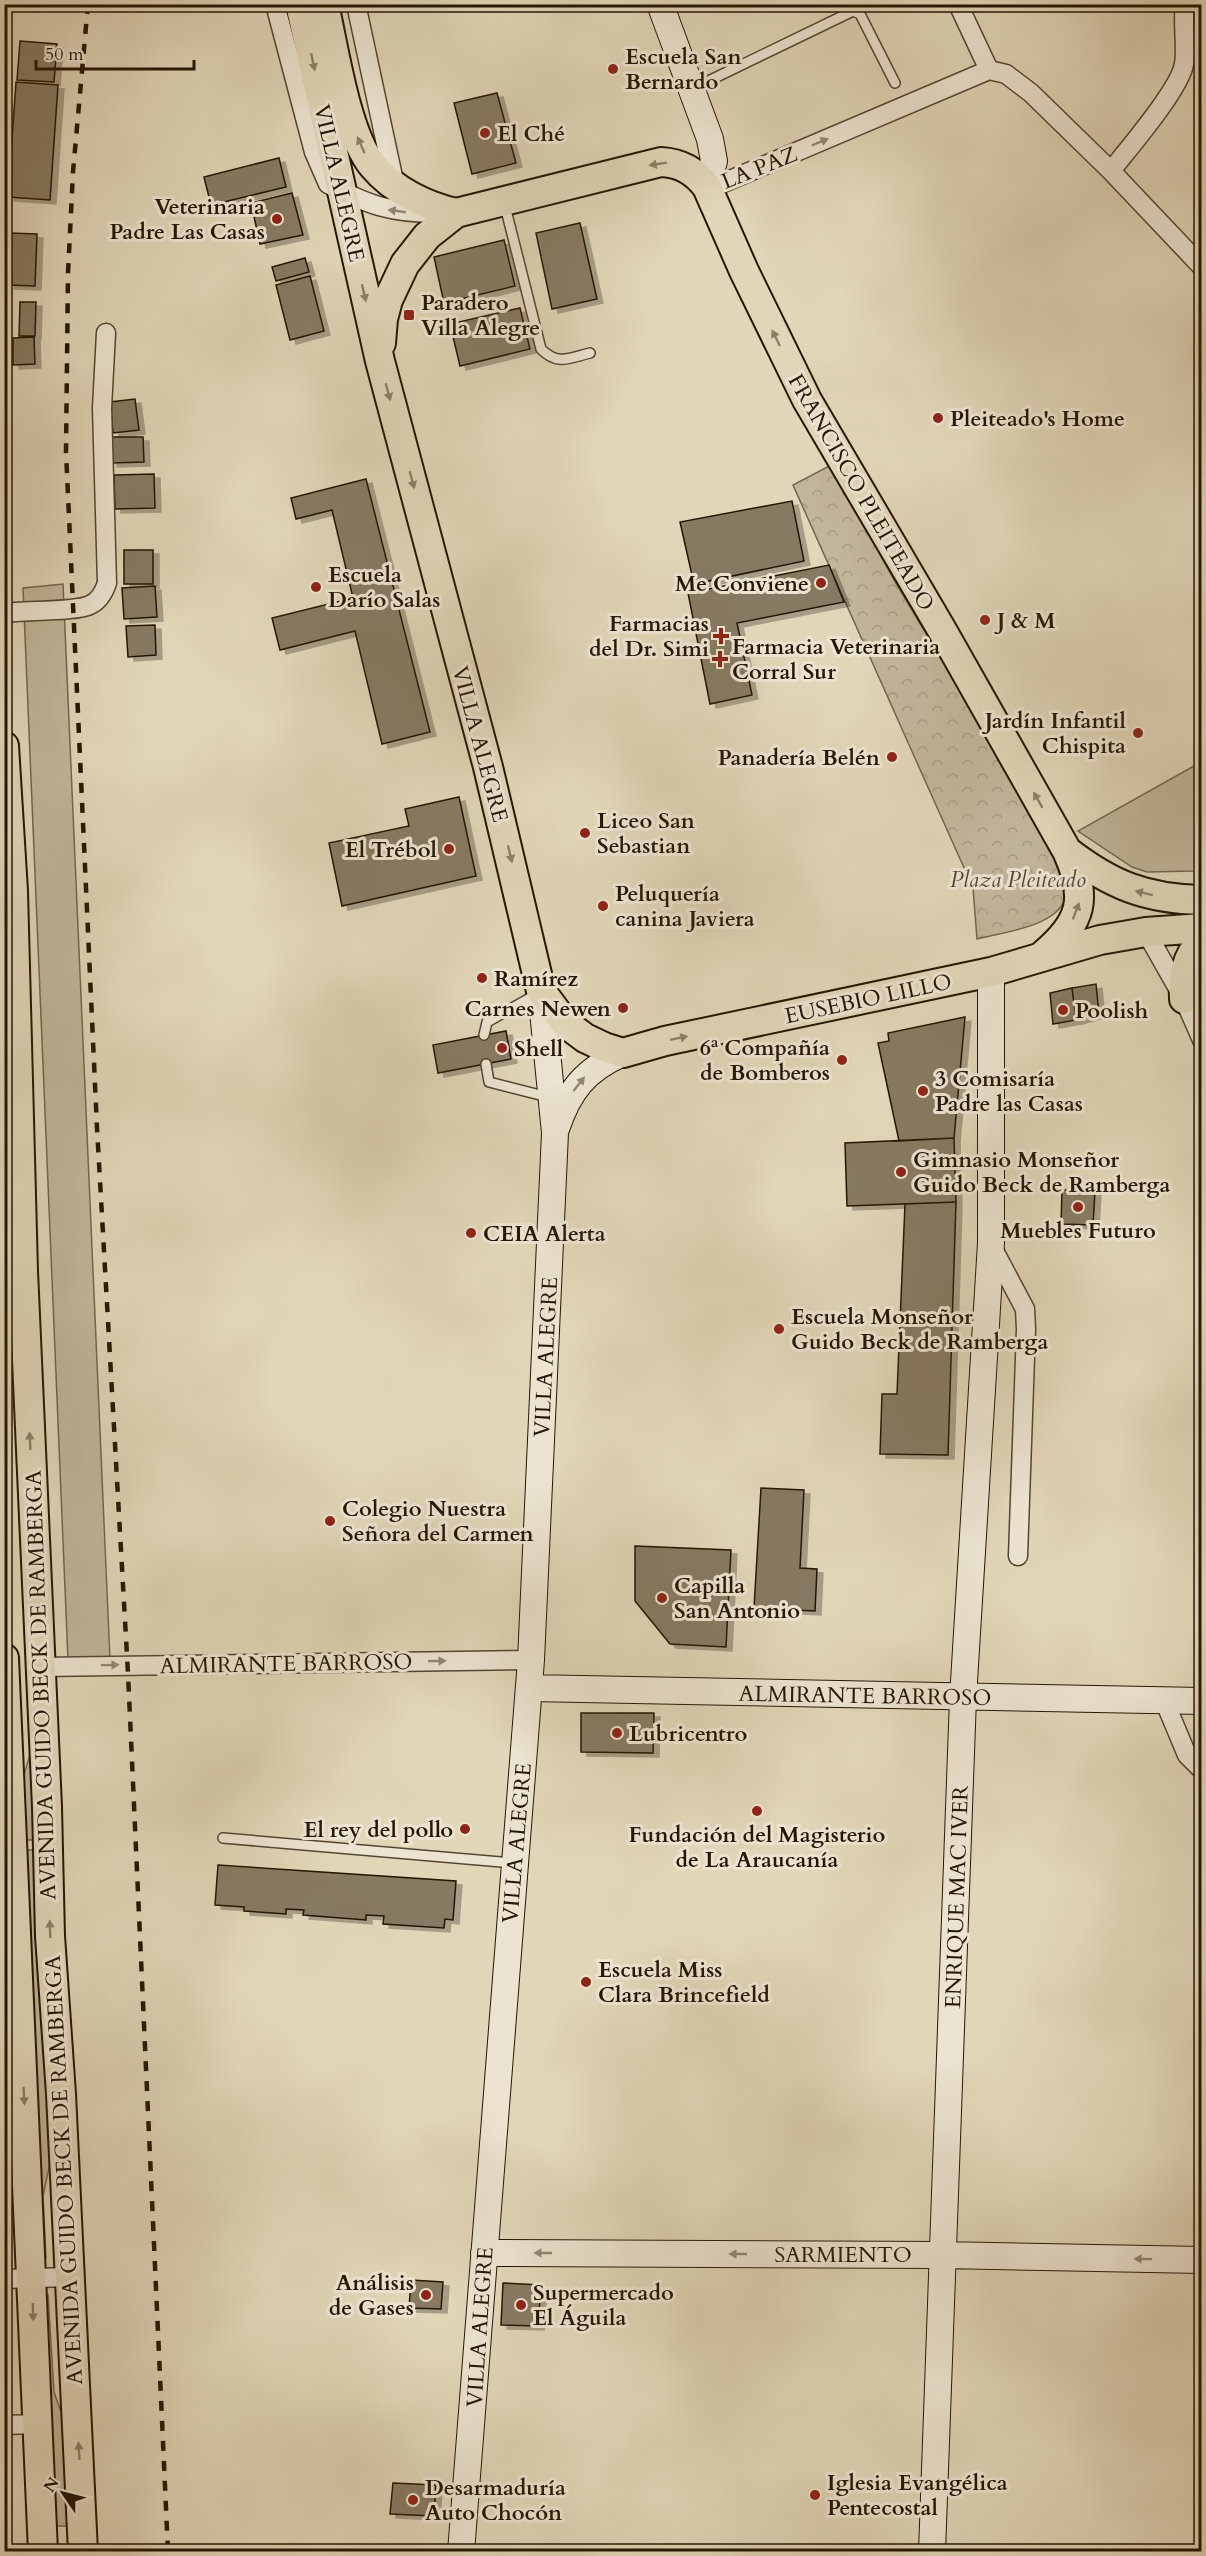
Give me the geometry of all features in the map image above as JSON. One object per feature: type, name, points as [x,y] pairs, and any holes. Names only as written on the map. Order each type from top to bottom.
[{"type":"main road","name":"VILLA ALEGRE","points":[[300,4],[380,361],[488,766],[541,992],[555,1132],[531,1660],[461,2552]]},
{"type":"main road","name":"VILLA ALEGRE","points":[[324,4],[352,125],[363,152],[374,167],[395,186],[428,205],[456,213]]},
{"type":"main road","points":[[660,4],[710,139],[714,161],[707,187]]},
{"type":"main road","name":"LA PAZ","points":[[456,213],[661,162],[690,169],[707,187]]},
{"type":"main road","name":"FRANCISCO PLEITEADO","points":[[707,187],[744,272],[807,400],[942,630],[1067,851],[1079,881],[1080,902],[1077,914],[1061,938],[1041,956]]},
{"type":"main road","name":"VILLA ALEGRE","points":[[380,361],[383,319],[395,281],[421,242],[456,213]]},
{"type":"main road","name":"AVENIDA GUIDO BECK DE RAMBERGA","points":[[4,746],[22,1271],[41,1667],[53,2001],[61,2094],[83,2552]]},
{"type":"main road","points":[[1067,851],[1107,880],[1130,889],[1167,898],[1202,900]]},
{"type":"main road","name":"EUSEBIO LILLO","points":[[623,1053],[665,1041],[991,972],[1100,940],[1146,932],[1202,928]]},
{"type":"main road","points":[[1184,999],[1185,969],[1188,958],[1202,941]]},
{"type":"main road","name":"ENRIQUE MAC IVER","points":[[932,2552],[963,1698],[991,1243],[991,972]]},
{"type":"main road","points":[[541,992],[565,1023],[578,1033],[604,1047],[623,1053]]},
{"type":"main road","name":"VILLA ALEGRE","points":[[555,1132],[564,1107],[588,1073],[602,1062],[623,1053]]},
{"type":"main road","points":[[4,1637],[20,1658],[41,1667]]},
{"type":"main road","name":"AVENIDA GUIDO BECK DE RAMBERGA","points":[[4,1658],[18,2053],[18,2278],[37,2424],[43,2552]]},
{"type":"main road","points":[[7,1704],[21,1681],[41,1667]]},
{"type":"main road","name":"ALMIRANTE BARROSO","points":[[529,1688],[1202,1701]]},
{"type":"main road","name":"SARMIENTO","points":[[484,2253],[943,2255],[1202,2260]]},
{"type":"street","points":[[275,4],[314,152],[328,184],[385,209],[402,212],[456,213]]},
{"type":"street","points":[[356,4],[395,186]]},
{"type":"street","points":[[1111,171],[1163,102],[1183,68],[1185,51],[1182,24],[1185,4]]},
{"type":"street","points":[[959,5],[989,70],[1006,74],[1031,93],[1111,171],[1202,267]]},
{"type":"street","name":"LA PAZ","points":[[707,187],[723,183],[989,70]]},
{"type":"street","points":[[4,613],[82,607],[97,600],[105,590],[107,583],[102,408],[106,333]]},
{"type":"street","points":[[1146,932],[1184,999],[1202,1040]]},
{"type":"street","name":"ENRIQUE MAC IVER","points":[[991,1243],[1024,1309],[1026,1329],[1018,1556]]},
{"type":"street","name":"ALMIRANTE BARROSO","points":[[41,1667],[531,1660]]},
{"type":"street","points":[[1164,1701],[1187,1755],[1202,1770]]},
{"type":"street","points":[[18,2278],[69,2277]]},
{"type":"street","points":[[4,2425],[37,2424]]},
{"type":"lane","points":[[692,89],[853,11],[860,14],[895,83]]},
{"type":"lane","points":[[504,202],[541,349],[550,358],[559,360],[590,353]]},
{"type":"lane","points":[[484,1035],[487,1022],[541,992]]},
{"type":"lane","points":[[486,1064],[489,1082],[550,1098]]},
{"type":"lane","points":[[223,1838],[515,1863]]},
{"type":"green space","name":"Plaza Pleiteado","points":[[831,465],[894,580],[1061,860],[1066,892],[1063,903],[1055,913],[1031,926],[977,939],[973,888],[793,485]]},
{"type":"green space","points":[[63,584],[110,1660],[68,1660],[23,588]]},
{"type":"green space","points":[[1201,762],[1201,867],[1194,871],[1147,872],[1132,867],[1078,831]]},
{"type":"green space","points":[[28,1698],[35,1840],[24,1840],[22,1781],[30,1755]]},
{"type":"green space","points":[[24,1850],[36,1850],[50,2163],[43,2196],[46,2258],[41,2258]]},
{"type":"green space","points":[[43,2295],[48,2295],[54,2392],[64,2420],[70,2526],[53,2526]]},
{"type":"building","points":[[20,41],[57,44],[54,82],[17,80]]},
{"type":"building","points":[[16,82],[58,85],[50,200],[8,197]]},
{"type":"building","name":"El Ché","points":[[497,93],[516,163],[472,174],[454,103]]},
{"type":"building","points":[[279,158],[286,187],[211,205],[204,177]]},
{"type":"building","name":"Veterinaria Padre Las Casas","points":[[292,193],[303,235],[260,244],[251,203]]},
{"type":"building","points":[[580,223],[597,299],[552,309],[536,233]]},
{"type":"building","points":[[10,233],[37,234],[35,286],[8,285]]},
{"type":"building","points":[[504,240],[515,286],[444,303],[434,257]]},
{"type":"building","points":[[305,258],[309,272],[276,281],[272,267]]},
{"type":"building","points":[[310,276],[324,331],[290,340],[276,285]]},
{"type":"building","points":[[20,302],[36,302],[35,336],[19,336]]},
{"type":"building","points":[[520,308],[530,349],[460,366],[450,324]]},
{"type":"building","points":[[34,337],[35,364],[13,365],[13,338]]},
{"type":"building","points":[[135,399],[139,430],[113,433],[110,402]]},
{"type":"building","points":[[111,437],[143,437],[144,462],[111,463]]},
{"type":"building","points":[[154,474],[155,508],[115,509],[114,475]]},
{"type":"building","points":[[366,479],[430,732],[382,744],[355,631],[280,650],[272,618],[353,598],[332,510],[296,519],[291,498]]},
{"type":"building","points":[[792,501],[804,561],[694,584],[680,522]]},
{"type":"building","points":[[124,550],[153,550],[153,584],[124,584]]},
{"type":"building","points":[[829,565],[844,602],[737,623],[752,695],[710,704],[688,593]]},
{"type":"building","points":[[155,586],[157,617],[124,619],[122,588]]},
{"type":"building","points":[[155,625],[156,655],[128,657],[126,626]]},
{"type":"building","points":[[459,797],[476,876],[342,906],[329,843],[409,826],[405,809]]},
{"type":"building","points":[[1096,984],[1099,1014],[1076,1020],[1072,988]]},
{"type":"building","name":"Poolish","points":[[1072,988],[1076,1020],[1053,1024],[1050,993]]},
{"type":"building","name":"3 Comisaría Padre las Casas","points":[[965,1017],[954,1138],[899,1141],[878,1043],[889,1041],[888,1033]]},
{"type":"building","points":[[506,1031],[511,1059],[438,1073],[433,1045]]},
{"type":"building","name":"Gimnasio Monseñor Guido Beck de Ramberga","points":[[954,1138],[956,1202],[847,1206],[845,1143]]},
{"type":"building","name":"Muebles Futuro","points":[[1062,1190],[1095,1191],[1093,1225],[1061,1224]]},
{"type":"building","points":[[956,1202],[948,1455],[880,1454],[882,1394],[897,1394],[905,1204]]},
{"type":"building","points":[[761,1488],[804,1490],[800,1568],[817,1569],[815,1611],[754,1608]]},
{"type":"building","points":[[635,1546],[731,1550],[726,1647],[670,1644],[635,1601]]},
{"type":"building","name":"Lubricentro","points":[[581,1713],[654,1713],[653,1753],[581,1752]]},
{"type":"building","points":[[218,1865],[456,1881],[453,1920],[445,1919],[444,1928],[383,1924],[384,1916],[366,1915],[366,1920],[303,1915],[304,1910],[286,1909],[286,1914],[244,1911],[244,1907],[215,1905]]},
{"type":"building","name":"Análisis de Gases","points":[[411,2280],[443,2282],[441,2309],[409,2308]]},
{"type":"building","name":"Supermercado El Águila","points":[[503,2283],[541,2285],[538,2326],[501,2325]]},
{"type":"building","name":"Desarmaduría Auto Chocón","points":[[393,2483],[436,2485],[434,2516],[390,2514]]},
{"type":"railway","points":[[88,4],[73,172],[68,273],[66,452],[97,1128],[128,1673],[168,2552]]},
{"type":"place","name":"Escuela San Bernardo","points":[[613,69]]},
{"type":"place","name":"El Ché","points":[[485,133]]},
{"type":"place","name":"Veterinaria Padre Las Casas","points":[[277,219]]},
{"type":"place","name":"Paradero Villa Alegre","points":[[409,315]]},
{"type":"place","name":"Pleiteado's Home","points":[[938,418]]},
{"type":"place","name":"Me Conviene","points":[[821,583]]},
{"type":"place","name":"Escuela Darío Salas","points":[[316,587]]},
{"type":"place","name":"J & M","points":[[985,620]]},
{"type":"place","name":"Farmacias del Dr. Simi","points":[[721,636]]},
{"type":"place","name":"Farmacia Veterinaria Corral Sur","points":[[720,659]]},
{"type":"place","name":"Jardín Infantil Chispita","points":[[1138,733]]},
{"type":"place","name":"Panadería Belén","points":[[892,757]]},
{"type":"place","name":"Liceo San Sebastian","points":[[585,833]]},
{"type":"place","name":"El Trébol","points":[[449,849]]},
{"type":"place","name":"Peluquería canina Javiera","points":[[603,906]]},
{"type":"place","name":"Ramírez","points":[[482,978]]},
{"type":"place","name":"Carnes Newen","points":[[623,1008]]},
{"type":"place","name":"Poolish","points":[[1063,1010]]},
{"type":"place","name":"Shell","points":[[502,1048]]},
{"type":"place","name":"6ª Compañía de Bomberos","points":[[842,1060]]},
{"type":"place","name":"3 Comisaría Padre las Casas","points":[[923,1091]]},
{"type":"place","name":"Gimnasio Monseñor Guido Beck de Ramberga","points":[[901,1172]]},
{"type":"place","name":"Muebles Futuro","points":[[1078,1207]]},
{"type":"place","name":"CEIA Alerta","points":[[471,1233]]},
{"type":"place","name":"Escuela Monseñor Guido Beck de Ramberga","points":[[779,1329]]},
{"type":"place","name":"Colegio Nuestra Señora del Carmen","points":[[330,1521]]},
{"type":"place","name":"Capilla San Antonio","points":[[662,1598]]},
{"type":"place","name":"Lubricentro","points":[[617,1733]]},
{"type":"place","name":"Fundación del Magisterio de La Araucanía","points":[[757,1811]]},
{"type":"place","name":"El rey del pollo","points":[[465,1829]]},
{"type":"place","name":"Escuela Miss Clara Brincefield","points":[[586,1982]]},
{"type":"place","name":"Análisis de Gases","points":[[426,2295]]},
{"type":"place","name":"Supermercado El Águila","points":[[521,2305]]},
{"type":"place","name":"Iglesia Evangélica Pentecostal","points":[[815,2495]]},
{"type":"place","name":"Desarmaduría Auto Chocón","points":[[413,2500]]}]
